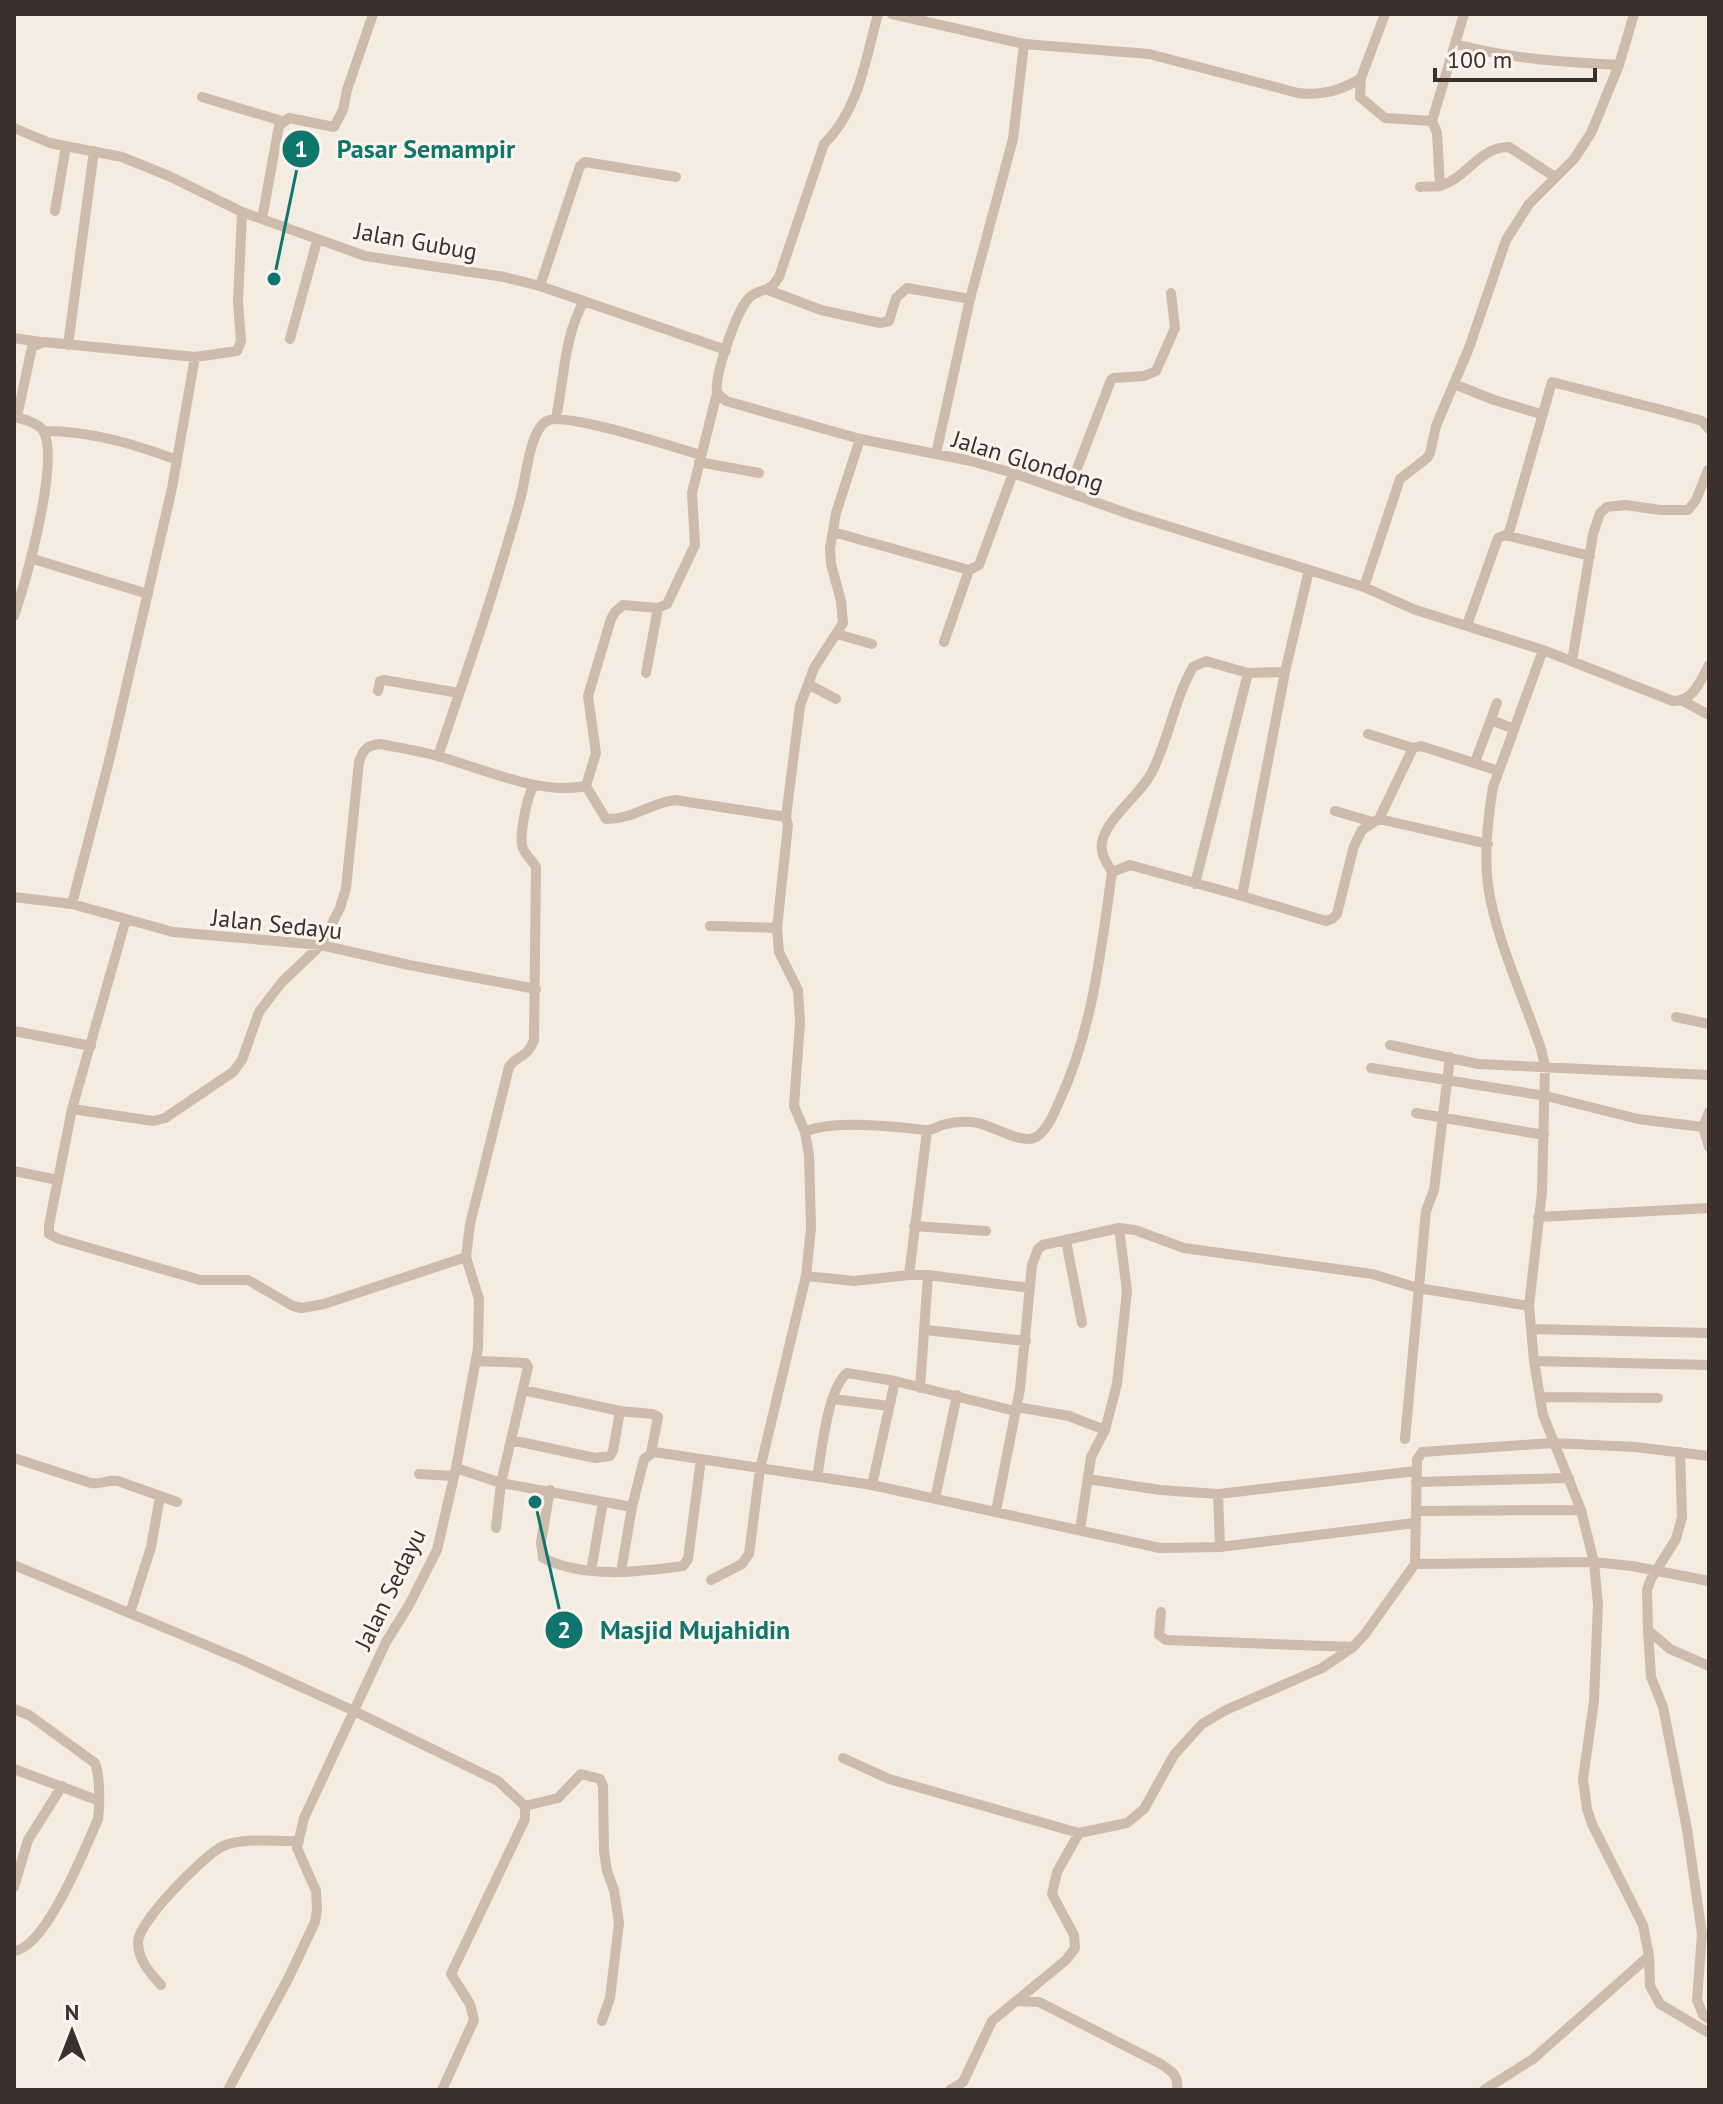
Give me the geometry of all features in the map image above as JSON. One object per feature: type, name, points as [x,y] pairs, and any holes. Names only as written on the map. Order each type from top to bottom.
[{"type":"street","points":[[202,97],[282,121],[289,118],[334,127],[343,110],[373,14]]},
{"type":"street","points":[[786,817],[675,800],[664,801],[624,817],[606,819],[586,786],[596,753],[588,696],[615,612],[623,605],[658,608],[667,604],[694,549],[692,498],[717,393],[716,380],[726,350],[744,303],[754,294],[768,290],[779,277],[824,144],[840,129],[855,99],[878,14]]},
{"type":"street","points":[[892,14],[1024,44],[1149,54],[1298,93],[1329,93],[1361,78]]},
{"type":"street","points":[[1385,14],[1361,78],[1360,97],[1383,117],[1432,121]]},
{"type":"street","points":[[1440,186],[1437,133],[1432,121],[1464,14]]},
{"type":"street","points":[[1364,587],[1400,479],[1430,453],[1436,426],[1506,240],[1529,204],[1574,159],[1591,133],[1619,65],[1634,14]]},
{"type":"street","points":[[936,454],[970,299],[1013,139],[1024,44]]},
{"type":"street","points":[[1456,44],[1535,60],[1619,65]]},
{"type":"street","points":[[262,219],[277,132],[282,121]]},
{"type":"street","name":"Jalan Gubug","points":[[14,128],[50,143],[122,157],[242,212],[365,256],[504,277],[540,286],[726,350]]},
{"type":"street","points":[[55,211],[66,146]]},
{"type":"street","points":[[1420,187],[1440,186],[1462,173],[1485,153],[1500,147],[1509,147],[1555,177]]},
{"type":"street","points":[[68,345],[94,151]]},
{"type":"street","points":[[540,286],[580,166],[585,162],[676,177]]},
{"type":"street","points":[[14,338],[195,357],[237,351],[240,345],[238,302],[242,212]]},
{"type":"street","points":[[290,339],[317,241]]},
{"type":"street","points":[[768,290],[821,310],[880,323],[889,321],[896,298],[907,288],[927,289],[970,299]]},
{"type":"street","points":[[1068,492],[1111,380],[1151,374],[1160,365],[1175,328],[1171,293]]},
{"type":"street","points":[[556,418],[570,332],[584,301]]},
{"type":"street","points":[[14,616],[33,559],[46,474],[47,443],[44,431],[16,417],[32,347],[41,342]]},
{"type":"street","points":[[72,904],[148,594],[195,357]]},
{"type":"street","points":[[1508,536],[1552,382],[1702,421],[1709,429]]},
{"type":"street","points":[[1454,384],[1541,414]]},
{"type":"street","name":"Jalan Glondong","points":[[717,393],[726,401],[860,439],[1013,473],[1132,515],[1364,587],[1413,609],[1543,650],[1673,701],[1683,701],[1709,715]]},
{"type":"street","points":[[438,756],[487,615],[521,498],[535,435],[547,421],[556,418],[583,422],[700,459],[759,473]]},
{"type":"street","points":[[44,431],[128,442],[177,460]]},
{"type":"street","points":[[711,1580],[747,1559],[760,1469],[806,1276],[811,1228],[811,1182],[805,1132],[794,1106],[800,1022],[798,990],[779,952],[777,928],[788,825],[786,817],[800,706],[814,668],[843,623],[830,548],[860,439]]},
{"type":"street","points":[[1572,661],[1596,520],[1600,513],[1607,507],[1625,505],[1688,510],[1696,500],[1709,468]]},
{"type":"street","points":[[833,532],[969,570],[979,565],[1013,473]]},
{"type":"street","points":[[1467,625],[1498,538],[1508,536],[1590,556]]},
{"type":"street","points":[[33,559],[148,594]]},
{"type":"street","points":[[944,642],[969,570]]},
{"type":"street","points":[[1242,896],[1285,672],[1309,570]]},
{"type":"street","points":[[646,673],[658,608]]},
{"type":"street","points":[[837,634],[872,644]]},
{"type":"street","points":[[1543,650],[1489,807],[1487,882],[1495,918],[1545,1066],[1542,1192],[1529,1306],[1540,1397],[1552,1443],[1581,1510],[1594,1562],[1598,1605],[1594,1701],[1584,1764],[1584,1793],[1592,1824],[1643,1925],[1649,1956],[1650,1986],[1660,2004],[1706,2029]]},
{"type":"street","points":[[805,1132],[818,1126],[901,1127],[927,1131],[960,1122],[977,1123],[1025,1139],[1034,1139],[1042,1133],[1080,1053],[1102,949],[1112,872],[1101,853],[1102,842],[1119,812],[1138,794],[1152,772],[1193,667],[1206,661],[1248,673],[1285,672]]},
{"type":"street","points":[[1683,701],[1693,694],[1709,665]]},
{"type":"street","points":[[1195,884],[1248,673]]},
{"type":"street","points":[[378,691],[380,681],[384,680],[459,693]]},
{"type":"street","points":[[808,684],[836,699]]},
{"type":"street","points":[[1475,762],[1497,703]]},
{"type":"street","points":[[1491,720],[1514,729]]},
{"type":"street","points":[[1368,734],[1413,748],[1421,746],[1499,771]]},
{"type":"street","points":[[72,1109],[144,1121],[165,1118],[233,1072],[242,1060],[259,1012],[282,982],[321,945],[340,908],[346,888],[357,775],[365,748],[380,744],[438,756],[534,786],[573,789],[586,786]]},
{"type":"street","points":[[1112,872],[1130,865],[1326,921],[1332,919],[1337,914],[1354,846],[1362,830],[1376,821],[1413,748]]},
{"type":"street","name":"Jalan Sedayu","points":[[298,1841],[304,1818],[386,1642],[437,1550],[455,1472],[476,1361],[479,1299],[466,1257],[470,1224],[509,1067],[527,1054],[534,1040],[536,867],[521,843],[528,800],[534,786]]},
{"type":"street","points":[[1335,811],[1488,844]]},
{"type":"street","name":"Jalan Sedayu","points":[[14,897],[72,904],[173,932],[321,945],[536,989]]},
{"type":"street","points":[[126,919],[72,1109],[49,1225],[52,1237],[200,1280],[248,1280],[302,1308],[324,1304],[466,1257]]},
{"type":"street","points":[[710,926],[777,928]]},
{"type":"street","points":[[1676,1017],[1709,1024]]},
{"type":"street","points":[[14,1031],[91,1046]]},
{"type":"street","points":[[1390,1045],[1478,1064],[1709,1075]]},
{"type":"street","points":[[1405,1439],[1426,1211],[1434,1190],[1450,1057]]},
{"type":"street","points":[[1371,1068],[1546,1096],[1638,1119],[1703,1127]]},
{"type":"street","points":[[1709,1112],[1703,1127],[1709,1147]]},
{"type":"street","points":[[1416,1113],[1544,1135]]},
{"type":"street","points":[[909,1275],[927,1131]]},
{"type":"street","points":[[14,1171],[58,1180]]},
{"type":"street","points":[[1538,1217],[1709,1208]]},
{"type":"street","points":[[914,1226],[986,1231]]},
{"type":"street","points":[[1080,1530],[1091,1457],[1105,1430],[1117,1384],[1127,1291],[1119,1228]]},
{"type":"street","points":[[996,1511],[1026,1341],[1032,1265],[1038,1249],[1050,1243],[1119,1228],[1135,1230],[1184,1248],[1372,1274],[1418,1288],[1529,1306]]},
{"type":"street","points":[[1066,1241],[1082,1323]]},
{"type":"street","points":[[806,1276],[854,1281],[928,1275],[1030,1288]]},
{"type":"street","points":[[920,1388],[928,1275]]},
{"type":"street","points":[[1531,1329],[1709,1333]]},
{"type":"street","points":[[926,1330],[1026,1341]]},
{"type":"street","points":[[476,1361],[526,1363],[528,1372],[501,1483],[496,1528]]},
{"type":"street","points":[[1534,1361],[1709,1365]]},
{"type":"street","points":[[817,1477],[833,1399],[840,1380],[847,1373],[1016,1409],[1069,1416],[1105,1430]]},
{"type":"street","points":[[872,1485],[895,1381]]},
{"type":"street","points":[[523,1390],[658,1417],[651,1453],[644,1459],[632,1507],[621,1572]]},
{"type":"street","points":[[935,1499],[957,1395]]},
{"type":"street","points":[[1540,1397],[1658,1398]]},
{"type":"street","points":[[833,1399],[889,1406]]},
{"type":"street","points":[[511,1440],[605,1457],[613,1451],[620,1411]]},
{"type":"street","points":[[843,1758],[889,1779],[1079,1833],[1127,1823],[1144,1809],[1174,1755],[1202,1724],[1226,1710],[1322,1668],[1353,1647],[1398,1592],[1415,1564],[1416,1477],[1418,1457],[1425,1451],[1552,1443],[1709,1456]]},
{"type":"street","points":[[1680,1452],[1682,1517],[1676,1539],[1647,1590],[1648,1630],[1651,1677],[1663,1707],[1687,1829],[1702,1934],[1697,2000],[1703,2015],[1709,2019]]},
{"type":"street","points":[[651,1453],[872,1485],[1160,1548],[1220,1547],[1415,1523]]},
{"type":"street","points":[[14,1458],[94,1484],[118,1481],[177,1502]]},
{"type":"street","points":[[550,1490],[541,1542],[543,1558],[591,1571],[642,1571],[686,1563],[701,1459]]},
{"type":"street","points":[[419,1474],[455,1472],[632,1507]]},
{"type":"street","points":[[1088,1479],[1160,1490],[1218,1494],[1416,1477],[1569,1478]]},
{"type":"street","points":[[1218,1494],[1220,1547]]},
{"type":"street","points":[[130,1613],[151,1547],[160,1497]]},
{"type":"street","points":[[591,1571],[603,1502]]},
{"type":"street","points":[[1416,1511],[1581,1510]]},
{"type":"street","points":[[1415,1564],[1594,1562],[1709,1581]]},
{"type":"street","points":[[14,1565],[354,1711],[498,1781],[525,1806],[525,1819],[451,1974],[470,2004],[474,2020],[442,2090]]},
{"type":"street","points":[[1161,1612],[1159,1635],[1166,1640],[1353,1647]]},
{"type":"street","points":[[1648,1630],[1670,1649],[1709,1666]]},
{"type":"street","points":[[14,1709],[29,1715],[95,1763],[98,1776],[98,1819],[53,1915],[25,1948],[14,1951]]},
{"type":"street","points":[[14,1769],[97,1800]]},
{"type":"street","points":[[525,1806],[558,1798],[581,1774],[600,1779],[603,1786],[604,1851],[619,1923],[610,1998],[602,2021]]},
{"type":"street","points":[[14,1887],[28,1840],[62,1786]]},
{"type":"street","points":[[950,2090],[963,2082],[992,2021],[1066,1960],[1075,1948],[1074,1935],[1052,1894],[1057,1872],[1079,1833]]},
{"type":"street","points":[[161,1985],[139,1953],[138,1939],[143,1927],[185,1879],[223,1846],[298,1841],[298,1855],[316,1891],[315,1922],[228,2090]]},
{"type":"street","points":[[1484,2090],[1533,2059],[1649,1956]]},
{"type":"street","points":[[1016,2001],[1039,2002],[1159,2063],[1175,2074],[1177,2090]]},
{"type":"place","name":"Pasar Semampir","points":[[274,279]]},
{"type":"place","name":"Masjid Mujahidin","points":[[535,1502]]}]
